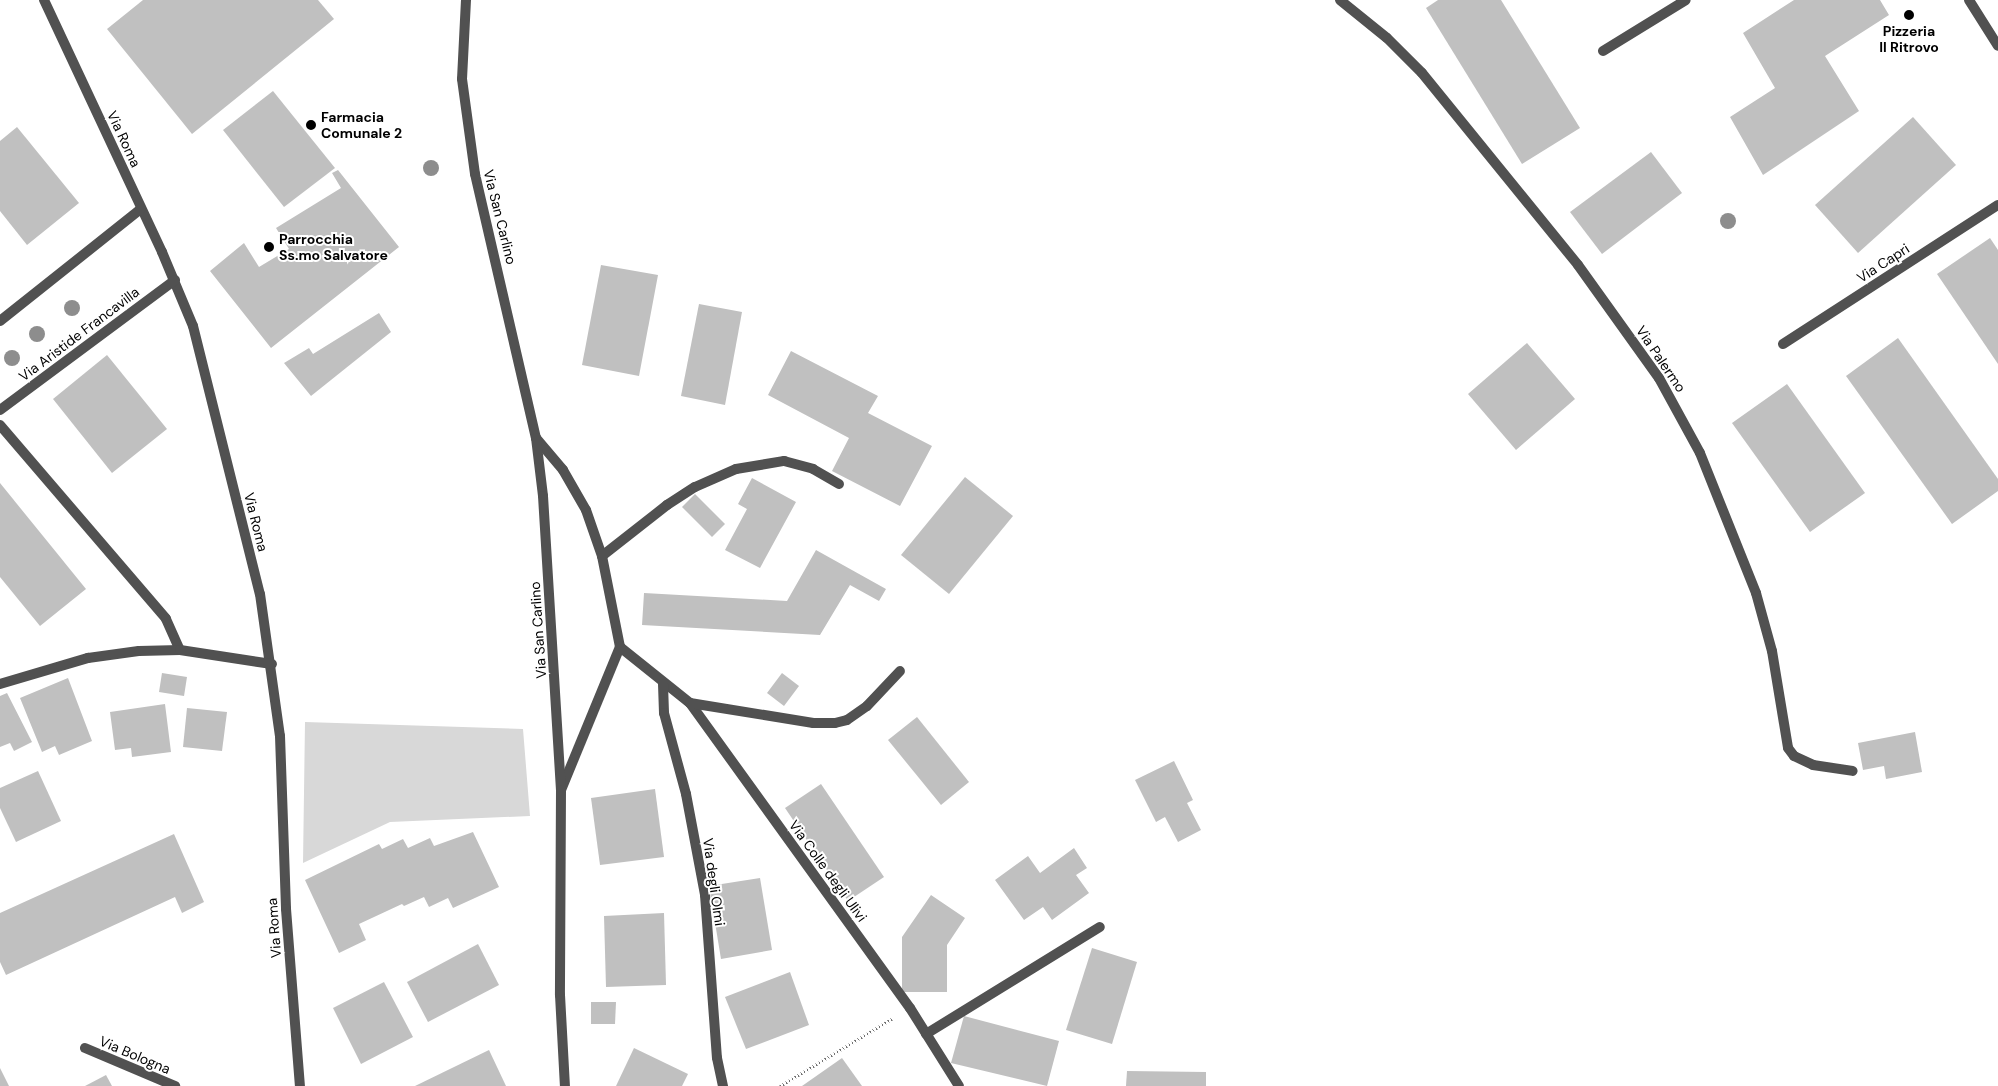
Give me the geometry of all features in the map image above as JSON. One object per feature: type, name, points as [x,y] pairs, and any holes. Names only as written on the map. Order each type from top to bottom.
[{"type":"street","name":"Via Roma","points":[[44,0],[174,280],[204,365],[260,594],[272,664],[280,736],[286,909],[300,1086]]},
{"type":"street","name":"Via San Carlino","points":[[466,0],[462,79],[475,174],[536,438],[543,496],[562,790],[560,996],[565,1086]]},
{"type":"street","name":"Via Palermo","points":[[1340,0],[1387,38],[1422,73],[1567,250],[1659,378],[1700,453],[1756,593],[1772,651],[1788,748],[1794,756],[1813,765],[1853,771]]},
{"type":"street","points":[[1603,51],[1686,0]]},
{"type":"street","points":[[1969,0],[1998,46]]},
{"type":"street","name":"Via Capri","points":[[1783,344],[1998,205]]},
{"type":"street","points":[[0,321],[141,209]]},
{"type":"street","name":"Via Aristide Francavilla","points":[[0,410],[174,280]]},
{"type":"street","points":[[0,425],[166,619],[180,650]]},
{"type":"street","name":"Via San Carlino","points":[[536,438],[578,492],[602,556],[620,647],[562,790]]},
{"type":"street","points":[[602,556],[667,505],[702,484],[736,469],[784,461],[814,469],[839,484]]},
{"type":"street","points":[[620,647],[663,684]]},
{"type":"street","points":[[0,684],[104,655],[180,650],[272,664]]},
{"type":"street","points":[[690,703],[813,723],[835,723],[847,720],[867,706],[900,671]]},
{"type":"street","name":"Via Colle degli Ulivi","points":[[663,684],[690,703],[910,1008],[959,1086]]},
{"type":"street","name":"Via degli Olmi","points":[[663,684],[664,713],[686,794],[705,894],[717,1058],[723,1086]]},
{"type":"street","points":[[926,1034],[1100,927]]},
{"type":"street","name":"Via Bologna","points":[[85,1048],[174,1086]]},
{"type":"path","points":[[780,1086],[910,1008]]},
{"type":"shaded area","points":[[305,722],[523,729],[530,816],[390,822],[303,863]]},
{"type":"building","points":[[143,0],[318,0],[334,19],[192,134],[107,29]]},
{"type":"building","points":[[1438,0],[1501,0],[1580,128],[1522,164],[1426,8]]},
{"type":"building","points":[[1794,0],[1880,0],[1889,15],[1825,56],[1859,111],[1763,175],[1730,117],[1775,88],[1743,33]]},
{"type":"building","points":[[273,91],[335,168],[284,207],[223,130]]},
{"type":"building","points":[[1913,117],[1956,165],[1858,253],[1815,205]]},
{"type":"building","points":[[17,127],[79,203],[27,245],[0,211],[0,141]]},
{"type":"building","points":[[1651,152],[1682,193],[1602,254],[1570,212]]},
{"type":"building","points":[[338,170],[399,247],[271,348],[210,271],[244,243],[259,267],[289,249],[276,228],[341,188],[332,173]]},
{"type":"building","points":[[1990,238],[1998,250],[1998,364],[1937,274]]},
{"type":"building","points":[[601,265],[658,275],[639,376],[582,365]]},
{"type":"building","points":[[699,304],[742,312],[725,405],[681,396]]},
{"type":"building","points":[[379,313],[391,332],[311,396],[284,363],[309,348],[313,354]]},
{"type":"building","points":[[1898,338],[1998,479],[1998,491],[1952,524],[1846,376]]},
{"type":"building","points":[[1527,343],[1575,399],[1516,450],[1468,394]]},
{"type":"building","points":[[791,351],[878,396],[868,413],[932,446],[900,506],[832,471],[849,438],[768,395]]},
{"type":"building","points":[[107,355],[167,429],[112,473],[53,399]]},
{"type":"building","points":[[1787,384],[1865,493],[1810,532],[1732,423]]},
{"type":"building","points":[[965,477],[1013,516],[949,594],[901,555]]},
{"type":"building","points":[[752,478],[796,502],[760,568],[725,550],[747,509],[738,504]]},
{"type":"building","points":[[0,483],[86,589],[40,626],[0,577]]},
{"type":"building","points":[[695,494],[725,524],[712,537],[682,507]]},
{"type":"building","points":[[816,550],[886,589],[879,601],[850,585],[820,635],[642,625],[644,593],[787,601]]},
{"type":"building","points":[[162,673],[187,677],[184,696],[159,692]]},
{"type":"building","points":[[782,673],[799,686],[784,706],[767,693]]},
{"type":"building","points":[[68,678],[92,741],[59,755],[55,746],[42,752],[20,698]]},
{"type":"building","points":[[7,693],[32,742],[14,751],[10,743],[0,747],[0,696]]},
{"type":"building","points":[[165,704],[171,752],[132,757],[131,748],[115,750],[110,712]]},
{"type":"building","points":[[187,708],[227,712],[222,751],[183,747]]},
{"type":"building","points":[[917,717],[969,782],[941,805],[888,740]]},
{"type":"building","points":[[1915,732],[1922,772],[1886,779],[1884,766],[1863,770],[1858,743]]},
{"type":"building","points":[[1174,761],[1193,800],[1187,803],[1201,830],[1178,842],[1165,817],[1156,822],[1135,780]]},
{"type":"building","points":[[38,771],[61,821],[16,842],[0,808],[0,788]]},
{"type":"building","points":[[821,784],[884,877],[848,901],[785,808]]},
{"type":"building","points":[[655,789],[664,857],[600,865],[591,798]]},
{"type":"building","points":[[473,832],[499,887],[453,908],[448,898],[429,907],[424,897],[404,906],[402,904],[359,924],[366,940],[339,953],[305,880],[379,844],[382,849],[403,839],[408,848],[430,838],[434,846]]},
{"type":"building","points":[[174,834],[204,902],[182,913],[175,897],[6,975],[0,962],[0,913]]},
{"type":"building","points":[[1074,848],[1087,868],[1076,875],[1089,893],[1052,920],[1043,907],[1024,920],[995,880],[1028,856],[1040,873]]},
{"type":"building","points":[[760,878],[772,950],[721,959],[709,886]]},
{"type":"building","points":[[931,895],[965,918],[947,945],[947,992],[902,992],[902,937]]},
{"type":"building","points":[[664,913],[666,985],[606,987],[604,916]]},
{"type":"building","points":[[478,944],[499,985],[428,1022],[407,982]]},
{"type":"building","points":[[1092,948],[1137,962],[1112,1044],[1066,1030]]},
{"type":"building","points":[[790,972],[809,1025],[746,1049],[725,997]]},
{"type":"building","points":[[384,982],[413,1037],[361,1064],[333,1008]]},
{"type":"building","points":[[591,1002],[616,1002],[615,1024],[591,1024]]},
{"type":"building","points":[[964,1016],[1059,1041],[1047,1086],[951,1063]]},
{"type":"building","points":[[634,1048],[688,1074],[682,1086],[616,1086]]},
{"type":"building","points":[[489,1050],[506,1086],[415,1086]]},
{"type":"building","points":[[842,1058],[862,1086],[802,1086]]},
{"type":"building","points":[[0,1068],[9,1086],[0,1086]]},
{"type":"building","points":[[1127,1071],[1206,1072],[1206,1086],[1126,1086]]},
{"type":"building","points":[[106,1075],[112,1086],[85,1086]]},
{"type":"place","name":"Pizzeria Il Ritrovo","points":[[1909,15]]},
{"type":"place","name":"Farmacia Comunale 2","points":[[311,125]]},
{"type":"place","name":"Parrocchia Ss.mo Salvatore","points":[[269,247]]}]
